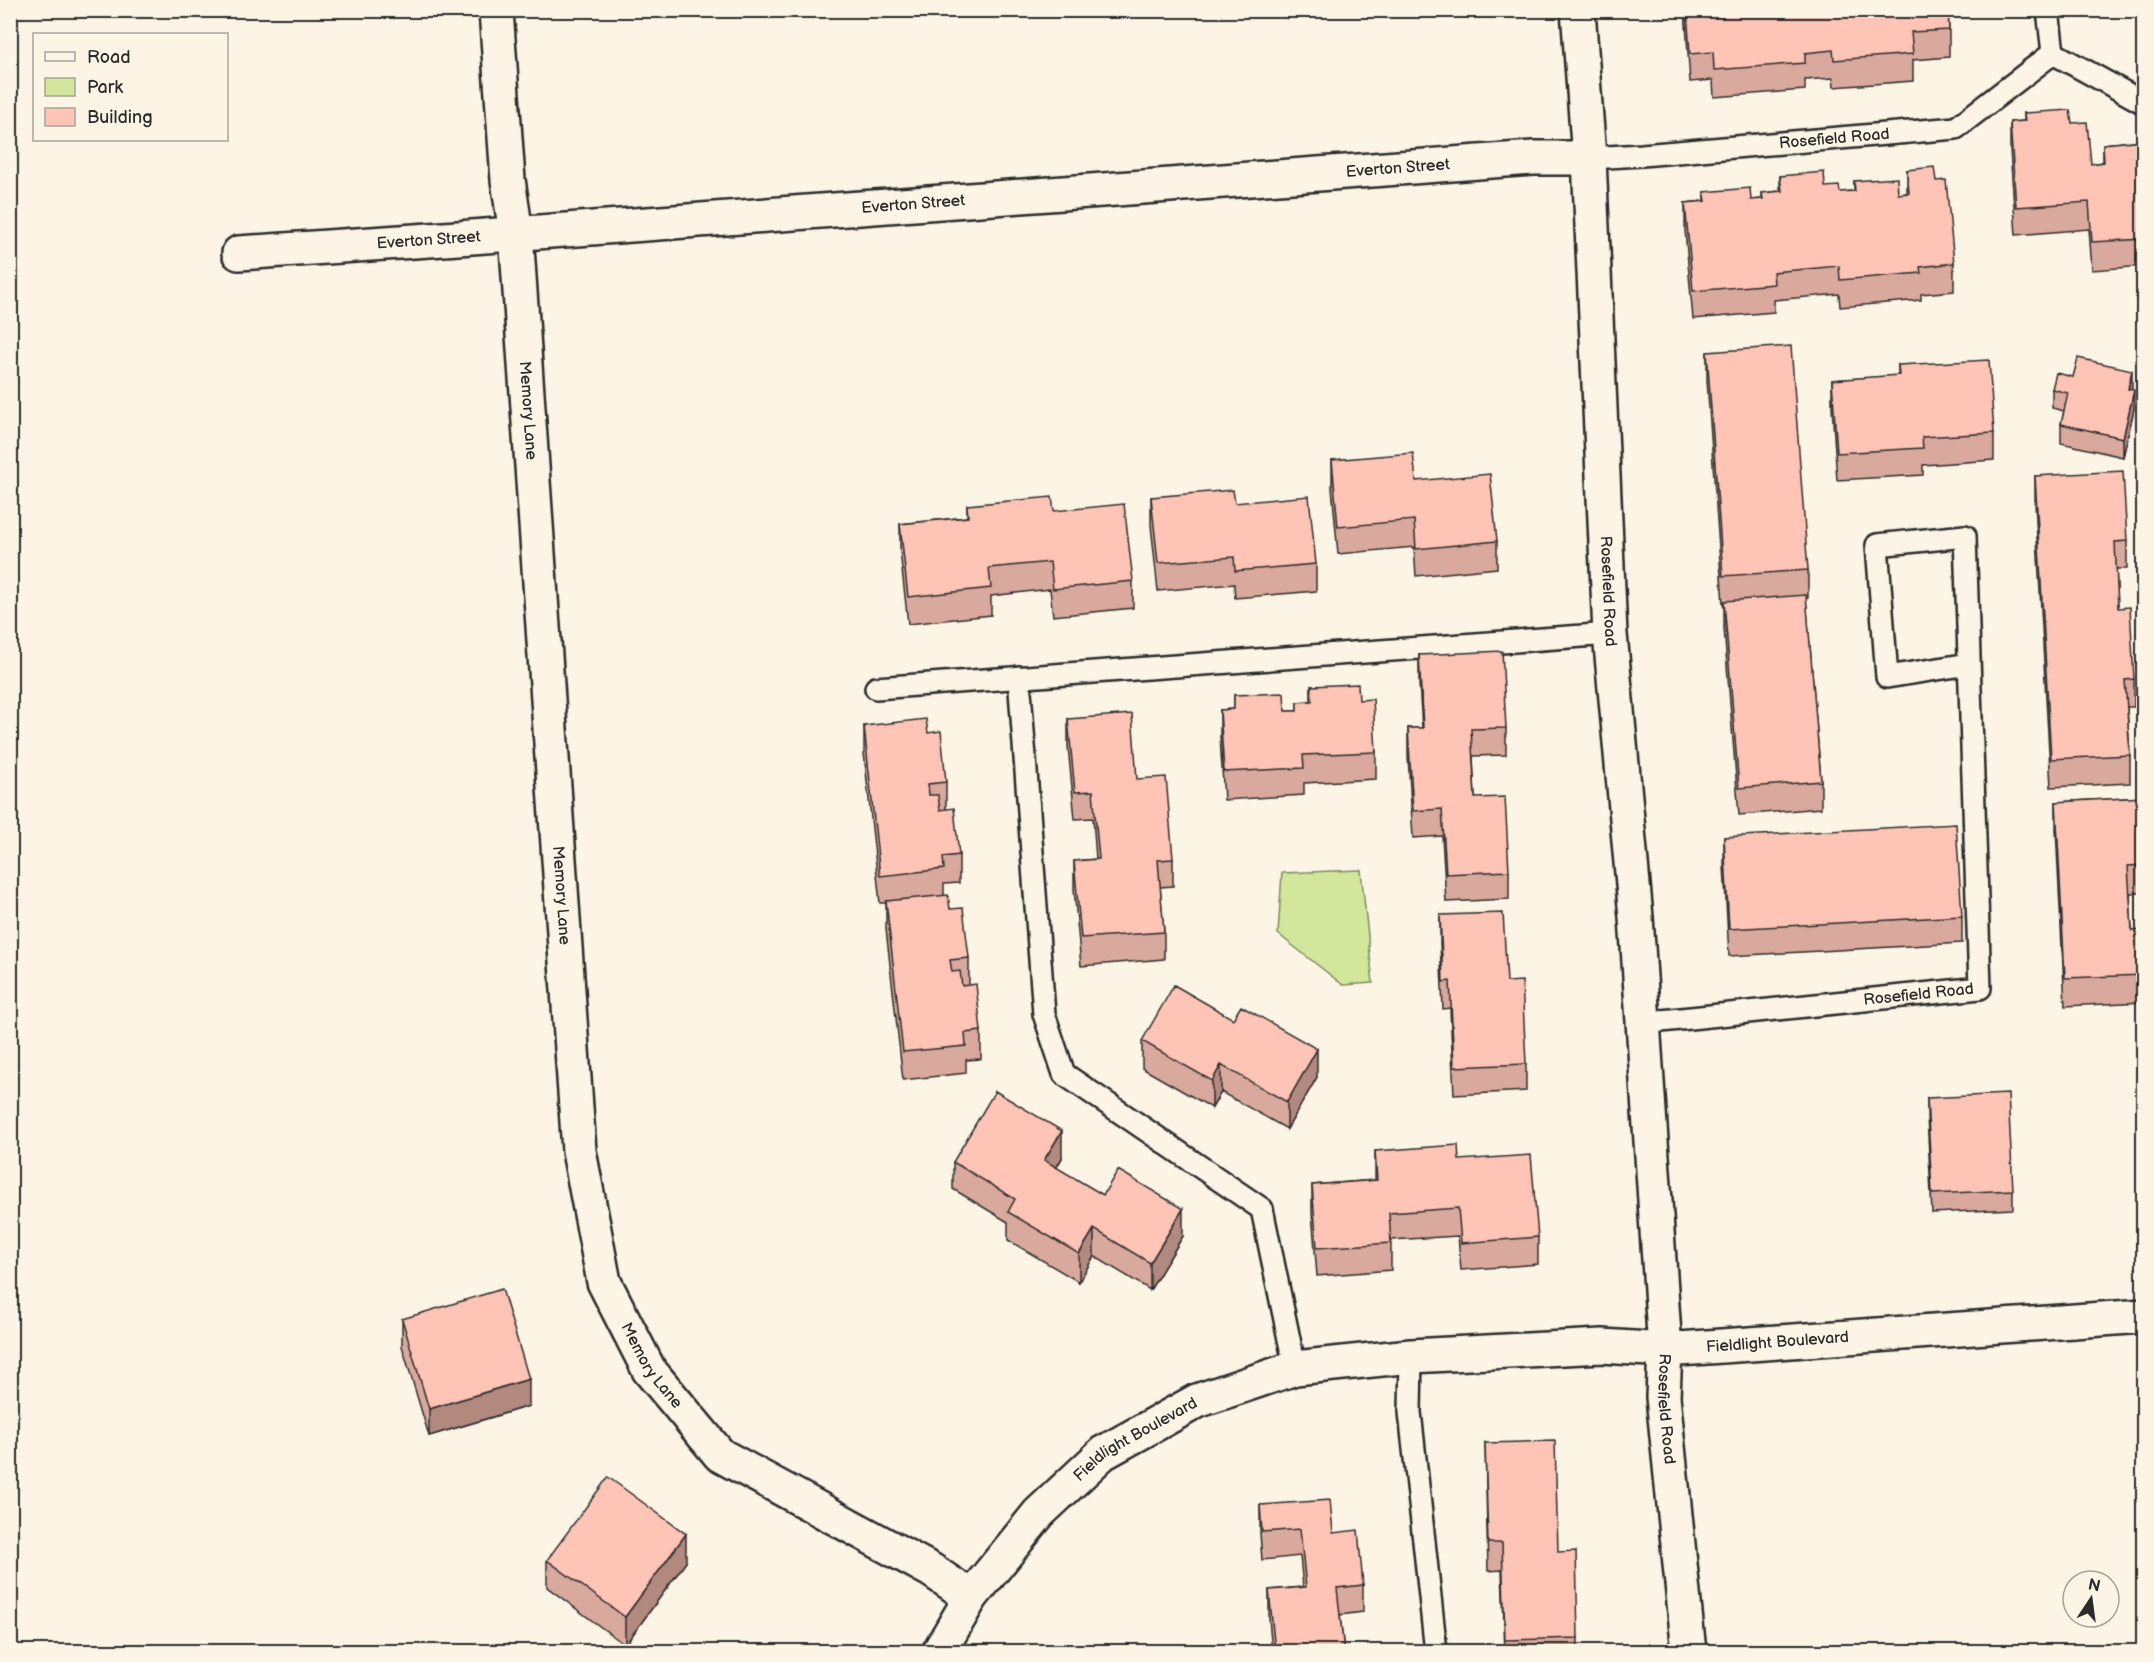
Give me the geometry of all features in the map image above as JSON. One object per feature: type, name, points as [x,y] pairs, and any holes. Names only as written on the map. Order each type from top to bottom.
[{"type":"street","name":"Memory Lane","points":[[496,10],[508,180],[516,233],[579,1151],[604,1281],[649,1370],[720,1455],[931,1570],[971,1597]]},
{"type":"street","name":"Rosefield Road","points":[[1578,10],[1589,158],[1610,634],[1636,917],[1665,1350],[1663,1397],[1689,1652]]},
{"type":"street","name":"Everton Street","points":[[238,253],[1533,158],[1589,158]]},
{"type":"street","name":"Fieldlight Boulevard","points":[[939,1652],[971,1597],[1040,1514],[1104,1453],[1197,1401],[1295,1368],[1411,1356],[1602,1346],[1665,1350],[2144,1316]]},
{"type":"lane","points":[[2048,10],[2053,53],[2144,104]]},
{"type":"lane","name":"Rosefield Road","points":[[1589,158],[1956,128],[2053,53]]},
{"type":"lane","name":"Rosefield Road","points":[[1642,1023],[1980,988],[1965,536],[1877,545],[1887,678],[1969,664]]},
{"type":"lane","points":[[876,688],[1610,634]]},
{"type":"lane","points":[[1018,677],[1044,1014],[1064,1074],[1262,1209],[1295,1368]]},
{"type":"lane","points":[[1411,1356],[1410,1412],[1436,1652]]},
{"type":"green space","points":[[1361,870],[1373,983],[1343,985],[1278,934],[1282,873]]},
{"type":"building","points":[[1687,10],[1948,10],[1949,30],[1911,32],[1913,54],[1834,60],[1833,50],[1805,53],[1805,63],[1714,70],[1713,52],[1690,54]]},
{"type":"building","points":[[2070,110],[2072,123],[2087,122],[2091,164],[2104,162],[2103,144],[2144,140],[2144,239],[2092,242],[2089,202],[2016,207],[2010,122],[2025,121],[2024,113]]},
{"type":"building","points":[[1934,167],[1936,181],[1946,180],[1954,263],[1920,267],[1921,273],[1840,280],[1839,266],[1773,272],[1774,284],[1693,291],[1685,203],[1706,201],[1704,192],[1750,188],[1751,200],[1763,199],[1762,193],[1782,191],[1780,176],[1824,172],[1825,187],[1839,186],[1840,192],[1855,191],[1854,181],[1897,178],[1898,194],[1909,193],[1907,170]]},
{"type":"building","points":[[1791,346],[1808,570],[1723,576],[1707,352]]},
{"type":"building","points":[[2078,358],[2132,370],[2128,389],[2134,390],[2123,438],[2061,424],[2068,393],[2052,389],[2056,373],[2073,377]]},
{"type":"building","points":[[1989,360],[1994,433],[1922,437],[1923,448],[1837,453],[1832,380],[1899,375],[1898,365]]},
{"type":"building","points":[[1413,453],[1416,481],[1490,474],[1497,541],[1416,549],[1414,520],[1338,527],[1332,460]]},
{"type":"building","points":[[2123,471],[2127,541],[2115,542],[2118,608],[2130,607],[2134,679],[2125,680],[2130,755],[2051,759],[2035,476]]},
{"type":"building","points":[[1233,490],[1235,503],[1309,496],[1316,564],[1235,571],[1234,557],[1158,563],[1151,497]]},
{"type":"building","points":[[1052,497],[1054,511],[1124,504],[1133,581],[1053,589],[1050,562],[989,568],[991,588],[908,597],[900,524],[968,517],[967,505]]},
{"type":"building","points":[[1806,595],[1821,781],[1739,788],[1724,601]]},
{"type":"building","points":[[1502,651],[1506,728],[1471,729],[1475,798],[1505,797],[1509,871],[1446,874],[1442,809],[1413,811],[1408,728],[1423,728],[1419,655]]},
{"type":"building","points":[[1358,684],[1359,700],[1373,699],[1376,752],[1303,755],[1304,768],[1224,772],[1220,710],[1234,709],[1234,695],[1284,693],[1285,711],[1297,711],[1297,702],[1312,701],[1311,686]]},
{"type":"building","points":[[1132,714],[1137,779],[1166,777],[1173,859],[1158,860],[1164,932],[1081,938],[1074,861],[1099,859],[1093,791],[1075,792],[1068,719]]},
{"type":"building","points":[[926,719],[928,733],[941,731],[946,782],[928,784],[929,795],[938,795],[940,810],[954,808],[959,855],[943,857],[944,869],[880,876],[864,726]]},
{"type":"building","points":[[2144,797],[2144,865],[2128,866],[2132,931],[2144,930],[2144,975],[2065,978],[2056,802]]},
{"type":"building","points":[[1956,824],[1962,916],[1729,929],[1724,837]]},
{"type":"building","points":[[948,895],[950,909],[963,908],[969,958],[950,960],[952,972],[960,971],[962,986],[976,984],[981,1031],[965,1033],[966,1046],[903,1052],[886,901]]},
{"type":"building","points":[[1503,913],[1507,982],[1522,981],[1526,1064],[1454,1067],[1450,981],[1443,982],[1440,915]]},
{"type":"building","points":[[1174,985],[1233,1019],[1241,1006],[1317,1049],[1287,1102],[1221,1065],[1212,1081],[1142,1041]]},
{"type":"building","points":[[995,1091],[1062,1131],[1044,1160],[1103,1195],[1118,1170],[1183,1209],[1150,1263],[1094,1229],[1079,1254],[1008,1212],[1015,1199],[953,1162]]},
{"type":"building","points":[[2008,1094],[2013,1190],[1932,1194],[1927,1098]]},
{"type":"building","points":[[1458,1145],[1459,1160],[1531,1155],[1538,1237],[1461,1243],[1458,1208],[1389,1213],[1391,1243],[1317,1248],[1312,1185],[1377,1180],[1375,1151]]},
{"type":"building","points":[[502,1289],[529,1379],[429,1409],[402,1319]]},
{"type":"building","points":[[1555,1441],[1558,1552],[1576,1551],[1578,1638],[1505,1640],[1502,1543],[1488,1543],[1485,1443]]},
{"type":"building","points":[[608,1477],[686,1534],[625,1617],[547,1560]]},
{"type":"building","points":[[1330,1500],[1333,1533],[1358,1530],[1363,1585],[1337,1588],[1344,1652],[1308,1652],[1308,1650],[1275,1652],[1269,1590],[1306,1587],[1300,1529],[1262,1532],[1260,1505]]}]
